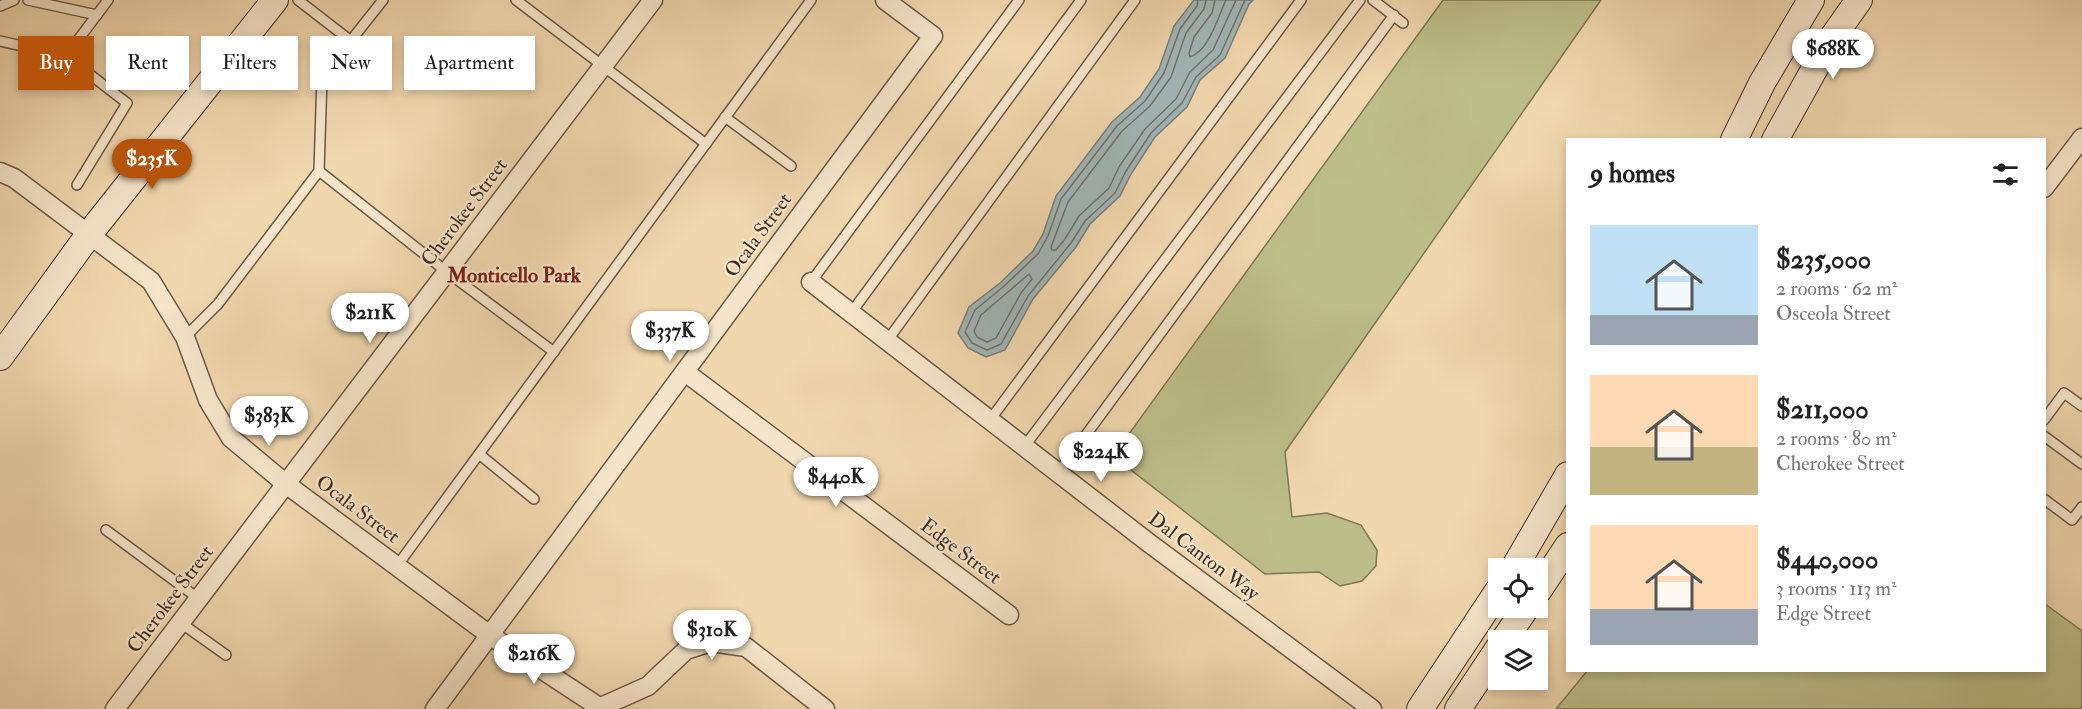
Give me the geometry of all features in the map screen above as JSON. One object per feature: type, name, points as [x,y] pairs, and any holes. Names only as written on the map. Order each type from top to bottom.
[{"type":"main road","points":[[0,357],[90,233],[275,0]]},
{"type":"main road","points":[[1735,138],[1762,82],[1811,0]]},
{"type":"main road","points":[[1776,138],[1830,41],[1858,0]]},
{"type":"main road","points":[[1520,558],[1566,479]]},
{"type":"main road","points":[[1548,576],[1566,549]]},
{"type":"main road","points":[[1420,709],[1488,606]]},
{"type":"main road","points":[[1458,709],[1488,664]]},
{"type":"street","name":"Cherokee Street","points":[[116,709],[652,0]]},
{"type":"street","name":"Ocala Street","points":[[435,709],[933,36],[885,0]]},
{"type":"street","points":[[2046,185],[2082,138]]},
{"type":"street","name":"Ocala Street","points":[[0,172],[14,178],[151,280],[186,337],[208,400],[231,438],[286,484],[491,636]]},
{"type":"street","name":"Dal Canton Way","points":[[811,282],[1149,543],[1372,709]]},
{"type":"street","name":"Edge Street","points":[[685,372],[1009,615]]},
{"type":"street","points":[[491,636],[602,708],[648,686],[686,650],[711,642],[746,647],[825,709]]},
{"type":"lane","points":[[0,6],[14,0]]},
{"type":"lane","points":[[28,0],[97,15]]},
{"type":"lane","points":[[81,36],[108,0]]},
{"type":"lane","points":[[298,0],[345,36]]},
{"type":"lane","points":[[355,36],[383,0]]},
{"type":"lane","points":[[516,0],[706,144]]},
{"type":"lane","points":[[397,566],[811,0]]},
{"type":"lane","points":[[811,282],[1019,0]]},
{"type":"lane","points":[[851,313],[1081,0]]},
{"type":"lane","points":[[887,341],[1135,0]]},
{"type":"lane","points":[[990,420],[1301,0]]},
{"type":"lane","points":[[1024,447],[1360,0]]},
{"type":"lane","points":[[1373,0],[1403,22]]},
{"type":"lane","points":[[1058,473],[1394,15]]},
{"type":"lane","points":[[0,41],[18,45]]},
{"type":"lane","points":[[77,185],[127,103],[94,78]]},
{"type":"lane","points":[[186,337],[218,304],[319,171],[322,90]]},
{"type":"lane","points":[[725,117],[791,166]]},
{"type":"lane","points":[[319,171],[447,272],[554,351]]},
{"type":"lane","points":[[2046,417],[2064,393],[2082,406]]},
{"type":"lane","points":[[2046,437],[2082,464]]},
{"type":"lane","points":[[478,454],[534,499]]},
{"type":"lane","points":[[2046,501],[2073,520],[2082,507]]},
{"type":"lane","points":[[106,530],[199,599]]},
{"type":"lane","points":[[181,622],[226,655]]},
{"type":"green space","points":[[1443,0],[1601,0],[1285,452],[1292,517],[1327,513],[1361,525],[1377,550],[1376,566],[1362,581],[1340,586],[1319,572],[1265,574],[1113,456]]},
{"type":"green space","points":[[2046,605],[2082,631],[2082,709],[1556,709],[1586,672],[2046,672]]},
{"type":"water","points":[[1194,0],[1253,0],[1249,4],[1225,58],[1200,80],[1187,107],[1155,137],[1120,196],[1090,224],[1076,247],[1033,299],[1005,350],[986,357],[968,348],[958,333],[969,307],[1000,283],[1033,251],[1043,234],[1056,196],[1112,122],[1140,97],[1159,69],[1174,26]]},
{"type":"district","name":"Monticello Park","points":[[514,275]]}]
